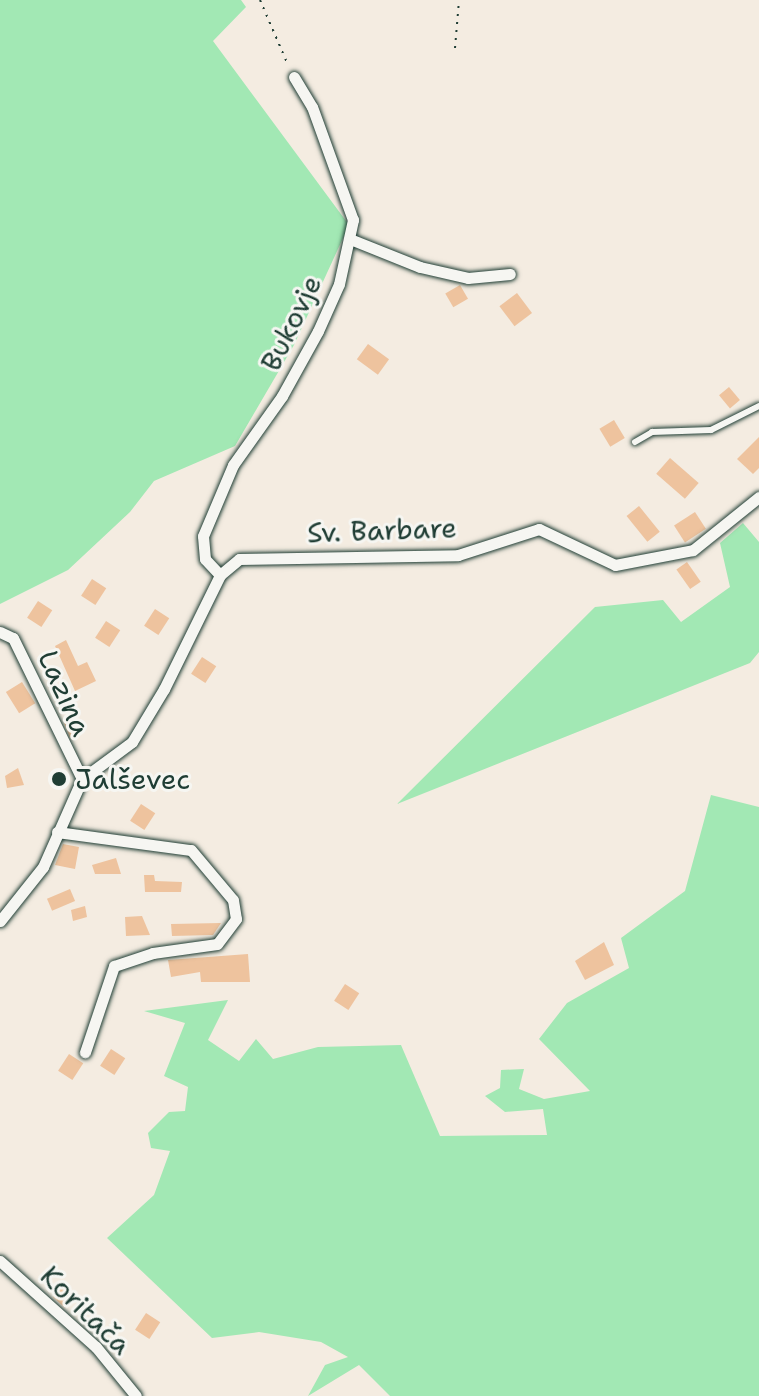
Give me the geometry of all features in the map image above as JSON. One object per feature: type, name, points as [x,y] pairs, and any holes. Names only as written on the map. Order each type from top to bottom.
[{"type":"street","name":"Bukovje","points":[[220,575],[205,559],[203,536],[233,465],[282,396],[318,331],[339,284],[353,220],[312,107],[294,77]]},
{"type":"street","points":[[350,239],[420,267],[468,278],[510,274]]},
{"type":"street","name":"Sv. Barbare","points":[[220,575],[239,559],[458,555],[539,529],[615,565],[693,550],[759,497]]},
{"type":"street","points":[[0,921],[43,867],[82,779],[132,742],[220,575]]},
{"type":"street","name":"Lazina","points":[[0,632],[13,638],[82,779]]},
{"type":"street","points":[[57,832],[191,850],[233,900],[236,919],[217,944],[153,953],[114,966],[85,1052]]},
{"type":"street","name":"Koritača","points":[[0,1261],[96,1347],[136,1396]]},
{"type":"lane","points":[[635,442],[652,432],[711,430],[759,406]]},
{"type":"path","points":[[260,0],[294,77]]},
{"type":"path","points":[[455,48],[459,0]]},
{"type":"green space","points":[[0,0],[241,0],[246,7],[213,41],[349,225],[294,345],[235,446],[154,481],[130,512],[68,570],[0,604]]},
{"type":"green space","points":[[743,523],[759,542],[759,652],[750,663],[397,804],[595,607],[663,600],[681,622],[730,587],[720,543]]},
{"type":"green space","points":[[711,795],[759,807],[759,1396],[390,1396],[359,1365],[308,1396],[325,1365],[348,1357],[321,1342],[259,1332],[212,1338],[107,1238],[154,1195],[170,1151],[151,1148],[148,1133],[169,1112],[185,1111],[188,1087],[164,1076],[185,1023],[144,1011],[228,1000],[208,1040],[239,1061],[256,1039],[273,1059],[318,1047],[401,1045],[440,1136],[547,1135],[543,1109],[505,1112],[485,1096],[500,1088],[501,1070],[524,1069],[519,1089],[544,1099],[590,1091],[539,1039],[567,1003],[629,968],[621,938],[685,891]]},
{"type":"building","points":[[460,285],[468,299],[453,307],[445,294]]},
{"type":"building","points":[[517,293],[532,313],[514,326],[499,306]]},
{"type":"building","points":[[368,344],[389,359],[378,375],[357,359]]},
{"type":"building","points":[[729,387],[740,400],[730,408],[719,395]]},
{"type":"building","points":[[614,420],[625,438],[610,447],[599,429]]},
{"type":"building","points":[[759,437],[759,468],[753,474],[737,459]]},
{"type":"building","points":[[670,458],[699,483],[685,499],[656,474]]},
{"type":"building","points":[[639,506],[660,532],[647,542],[627,516]]},
{"type":"building","points":[[695,512],[706,529],[685,542],[674,526]]},
{"type":"building","points":[[687,562],[701,582],[690,589],[676,569]]},
{"type":"building","points":[[92,579],[106,588],[95,605],[81,596]]},
{"type":"building","points":[[38,601],[52,610],[41,627],[27,618]]},
{"type":"building","points":[[155,609],[169,618],[158,635],[144,626]]},
{"type":"building","points":[[106,621],[120,630],[109,647],[95,638]]},
{"type":"building","points":[[66,640],[78,666],[87,662],[96,681],[75,691],[55,646]]},
{"type":"building","points":[[202,657],[216,666],[205,683],[191,674]]},
{"type":"building","points":[[22,682],[35,703],[19,713],[6,692]]},
{"type":"building","points":[[75,715],[82,733],[70,737],[63,720]]},
{"type":"building","points":[[18,768],[24,785],[7,788],[5,776]]},
{"type":"building","points":[[141,804],[155,813],[144,830],[130,821]]},
{"type":"building","points":[[63,844],[79,847],[75,869],[55,865]]},
{"type":"building","points":[[116,858],[121,874],[95,874],[92,865]]},
{"type":"building","points":[[144,875],[154,875],[155,881],[182,882],[181,892],[145,892]]},
{"type":"building","points":[[70,889],[75,901],[52,911],[47,899]]},
{"type":"building","points":[[85,906],[87,917],[73,921],[71,910]]},
{"type":"building","points":[[142,916],[150,935],[126,936],[125,917]]},
{"type":"building","points":[[221,923],[213,935],[172,936],[171,924]]},
{"type":"building","points":[[604,942],[614,965],[585,980],[575,961]]},
{"type":"building","points":[[248,954],[250,982],[201,982],[200,972],[171,977],[168,960]]},
{"type":"building","points":[[345,984],[359,993],[348,1010],[334,1001]]},
{"type":"building","points":[[111,1049],[125,1058],[114,1075],[100,1066]]},
{"type":"building","points":[[69,1054],[83,1063],[72,1080],[58,1071]]},
{"type":"building","points":[[60,1284],[74,1293],[65,1308],[53,1297]]},
{"type":"building","points":[[146,1313],[160,1322],[149,1339],[135,1330]]},
{"type":"place","name":"Jalševec","points":[[59,779]]}]
